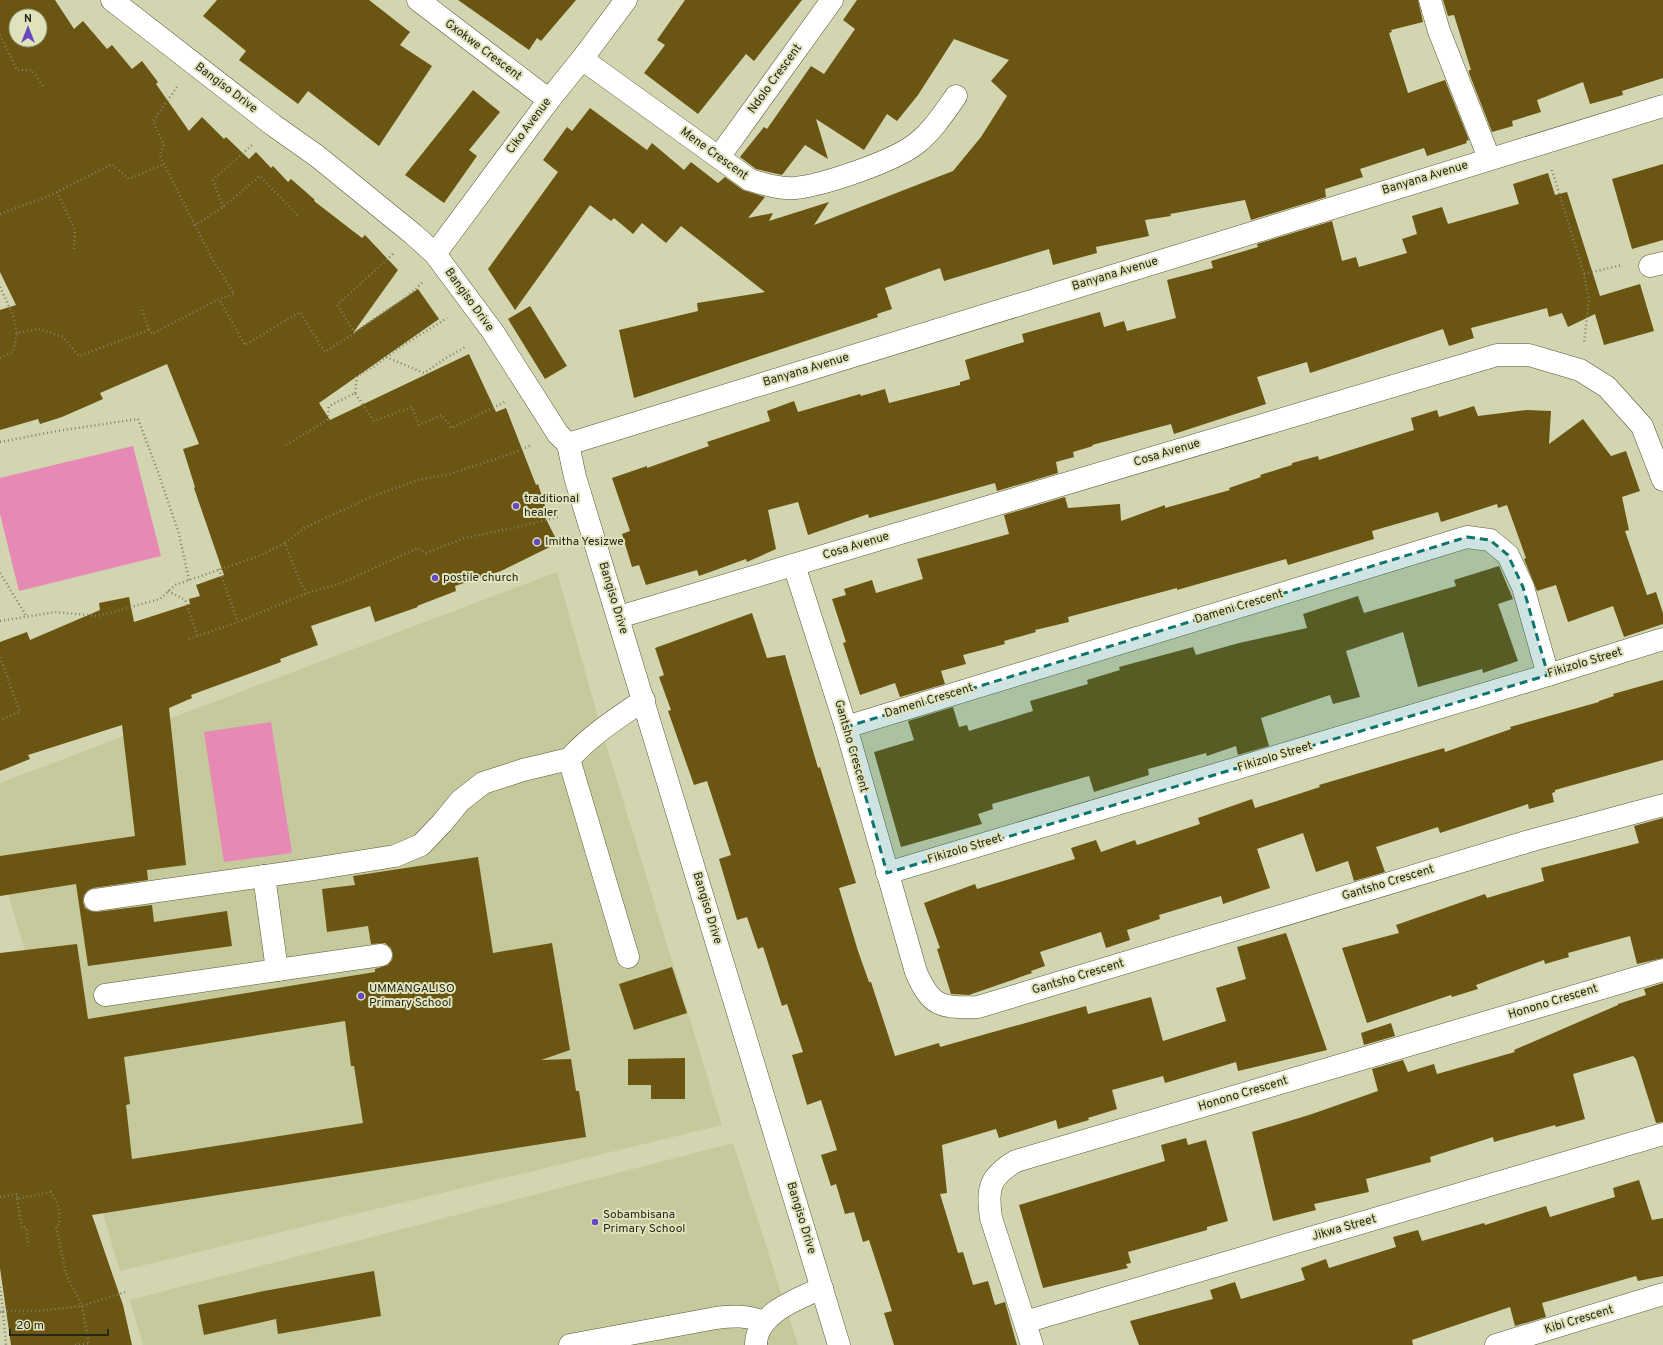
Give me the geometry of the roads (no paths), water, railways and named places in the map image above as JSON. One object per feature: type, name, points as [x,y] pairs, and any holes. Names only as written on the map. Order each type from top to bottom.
[{"type":"street","name":"Bangiso Drive","points":[[112,0],[274,125],[317,156],[413,234],[438,258],[492,332],[563,439],[644,700],[839,1345]]},
{"type":"street","name":"Gxokwe Crescent","points":[[418,0],[549,100]]},
{"type":"street","name":"Ciko Avenue","points":[[438,258],[549,100],[626,0]]},
{"type":"street","name":"Ndolo Crescent","points":[[719,157],[832,0]]},
{"type":"street","points":[[1430,0],[1439,31],[1489,158]]},
{"type":"street","name":"Mene Crescent","points":[[582,59],[750,180],[774,187],[794,188],[824,182],[888,159],[917,143],[936,124],[956,96]]},
{"type":"street","name":"Banyana Avenue","points":[[563,439],[1663,106]]},
{"type":"street","name":"Cosa Avenue","points":[[618,617],[1497,355],[1529,355],[1580,370],[1607,387],[1642,426],[1663,479]]},
{"type":"street","name":"Dameni Crescent","points":[[846,727],[1467,537],[1490,540],[1508,555],[1523,587],[1548,675]]},
{"type":"street","name":"Gantsho Crescent","points":[[794,565],[846,727],[916,972],[923,989],[933,1001],[954,1008],[978,1007],[1533,840],[1663,805]]},
{"type":"street","name":"Fikizolo Street","points":[[887,873],[1548,675],[1663,639]]},
{"type":"street","points":[[95,900],[394,856],[421,845],[442,823],[460,800],[483,783],[523,770],[569,759],[601,728],[644,700]]},
{"type":"street","points":[[569,759],[628,957]]},
{"type":"street","points":[[264,876],[277,970]]},
{"type":"street","points":[[105,995],[380,955]]},
{"type":"street","name":"Honono Crescent","points":[[1032,1345],[991,1218],[988,1199],[992,1184],[1001,1170],[1016,1161],[1663,970]]},
{"type":"street","name":"Jikwa Street","points":[[1025,1322],[1663,1134]]},
{"type":"street","points":[[756,1345],[763,1322],[786,1305],[822,1288]]},
{"type":"street","name":"Kibi Crescent","points":[[1496,1345],[1663,1294]]},
{"type":"street","points":[[570,1345],[716,1318],[736,1316],[752,1317],[763,1322]]},
{"type":"place","name":"traditional healer","points":[[516,506]]},
{"type":"place","name":"Imitha Yesizwe","points":[[537,542]]},
{"type":"place","name":"postile church","points":[[435,578]]},
{"type":"place","name":"UMMANGALISO Primary School","points":[[361,996]]},
{"type":"place","name":"Sobambisana Primary School","points":[[595,1222]]}]
